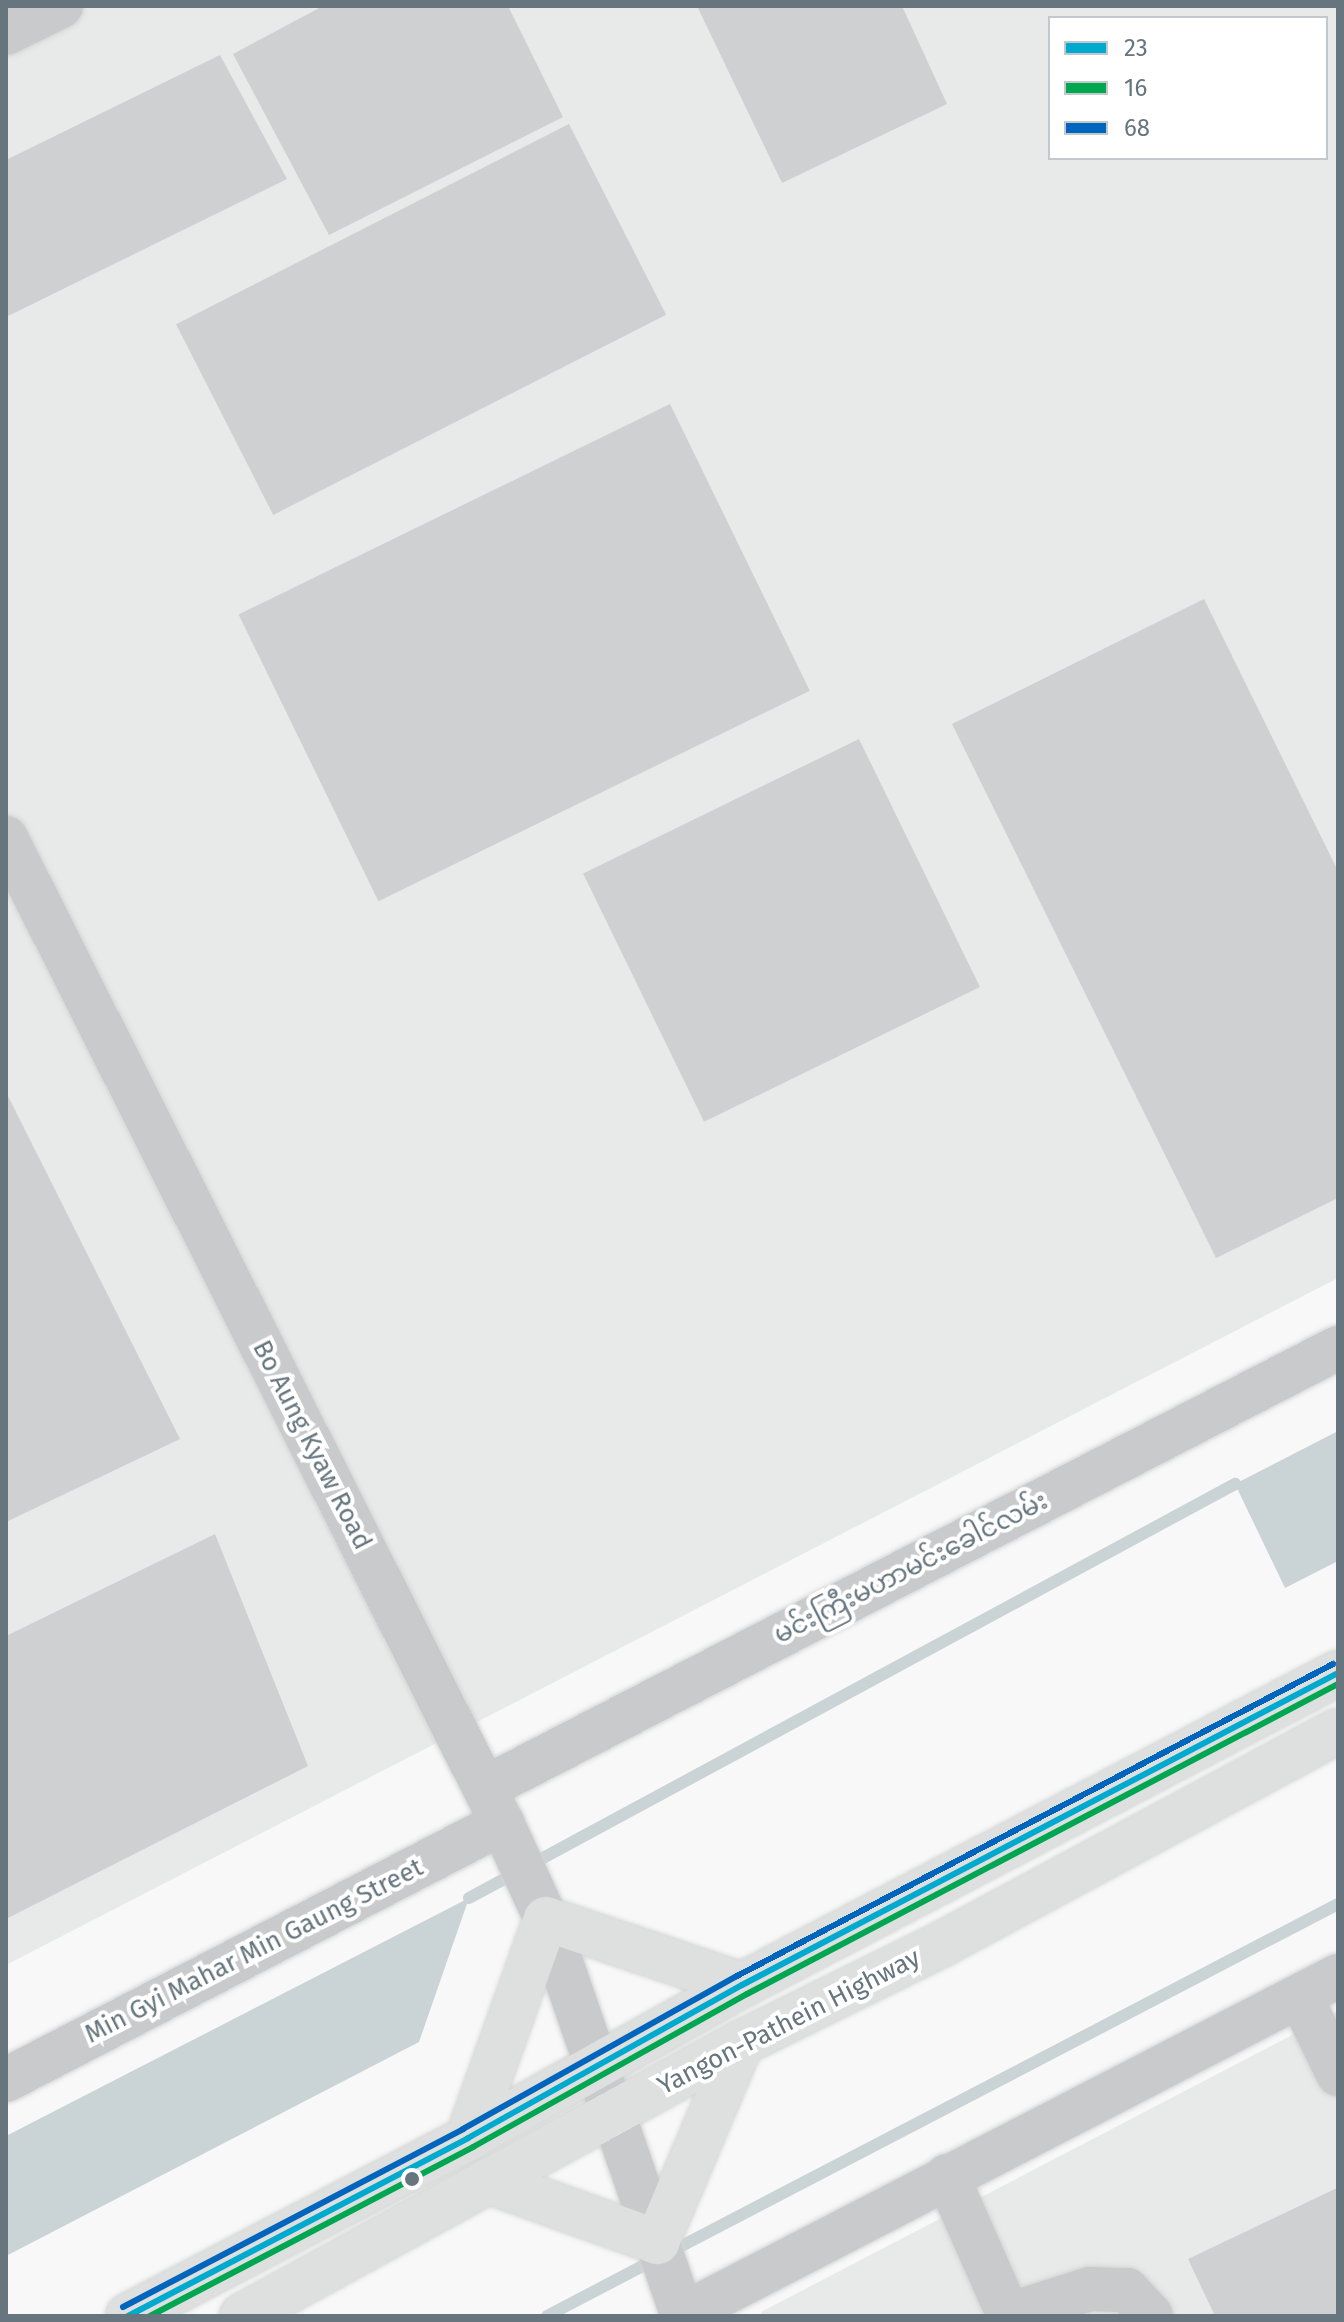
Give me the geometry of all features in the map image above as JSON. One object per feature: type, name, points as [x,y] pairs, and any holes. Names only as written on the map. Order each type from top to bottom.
[{"type":"main road","name":"Yangon-Pathein Highway","points":[[128,2316],[468,2138],[595,2063],[1338,1673]]},
{"type":"main road","name":"Yangon-Pathein Highway","points":[[242,2316],[741,2043],[944,1943],[1338,1731]]},
{"type":"main road","points":[[468,2138],[546,1919],[742,1985]]},
{"type":"main road","points":[[488,2181],[657,2242],[741,2043]]},
{"type":"street","points":[[6,33],[61,6]]},
{"type":"street","name":"Bo Aung Kyaw Road","points":[[6,838],[493,1805],[546,1919],[682,2316]]},
{"type":"street","name":"မင်းကြီးမဟာမင်းခေါင်လမ်း","points":[[493,1805],[1338,1348]]},
{"type":"street","name":"Min Gyi Mahar Min Gaung Street","points":[[6,2080],[493,1805]]},
{"type":"street","points":[[682,2316],[1338,1976]]},
{"type":"street","points":[[1300,1996],[1338,2074]]},
{"type":"street","points":[[947,2176],[1009,2315],[1102,2289],[1127,2290],[1151,2316]]},
{"type":"shaded area","points":[[6,6],[1338,6],[1338,1278],[6,1965]]},
{"type":"shaded area","points":[[1338,1431],[1338,1561],[1285,1588],[1235,1484]]},
{"type":"shaded area","points":[[469,1898],[419,2042],[6,2256],[6,2136]]},
{"type":"shaded area","points":[[1338,2011],[1338,2316],[763,2316],[761,2312]]},
{"type":"building","points":[[323,6],[508,6],[563,117],[329,235],[233,54]]},
{"type":"building","points":[[697,6],[902,6],[947,104],[782,183]]},
{"type":"building","points":[[220,55],[287,179],[6,317],[6,160]]},
{"type":"building","points":[[569,124],[666,315],[273,515],[176,324]]},
{"type":"building","points":[[670,404],[810,691],[378,901],[239,614]]},
{"type":"building","points":[[1204,599],[1338,871],[1338,1198],[1216,1258],[952,724]]},
{"type":"building","points":[[859,739],[980,987],[704,1122],[583,874]]},
{"type":"building","points":[[6,1092],[180,1439],[6,1522]]},
{"type":"building","points":[[215,1534],[308,1766],[6,1919],[6,1636]]},
{"type":"building","points":[[1337,2188],[1338,2316],[1215,2316],[1188,2259]]},
{"type":"waterway","points":[[469,1898],[1235,1484]]},
{"type":"waterway","points":[[670,2252],[1338,1904]]},
{"type":"waterway","points":[[547,2316],[654,2260]]},
{"type":"transit line","name":"68","points":[[123,2307],[463,2129],[737,1976],[1333,1664]]},
{"type":"transit line","name":"23","points":[[128,2316],[468,2138],[742,1985],[1338,1673]]},
{"type":"transit line","name":"16","points":[[150,2316],[473,2147],[747,1994],[1338,1684]]}]
